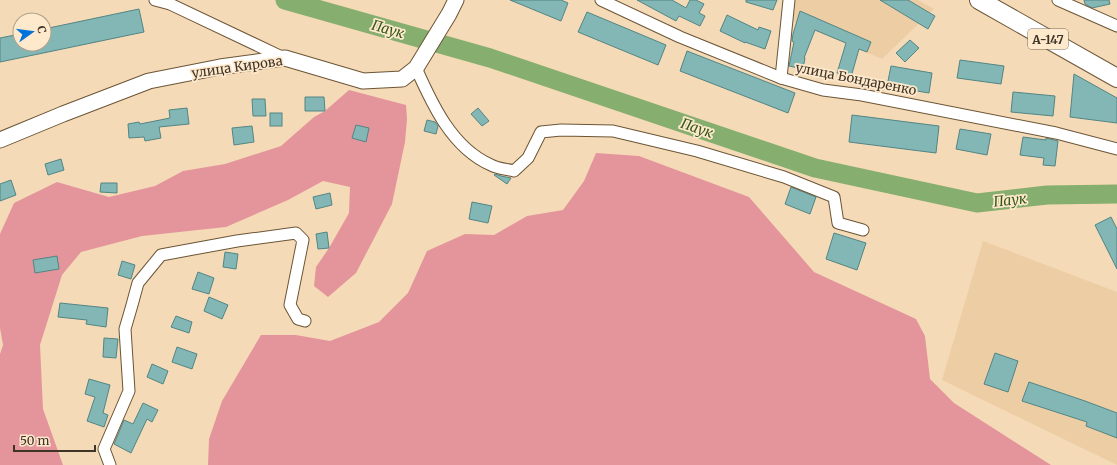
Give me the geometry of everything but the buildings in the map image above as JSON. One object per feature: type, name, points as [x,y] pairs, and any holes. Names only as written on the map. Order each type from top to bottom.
[{"type":"highway","name":"А-147","points":[[979,0],[1117,78]]},
{"type":"main road","name":"улица Кирова","points":[[0,140],[149,81],[220,67],[285,58],[363,81],[402,79],[416,68],[456,0]]},
{"type":"street","points":[[155,0],[170,4],[285,58]]},
{"type":"street","name":"улица Бондаренко","points":[[601,0],[680,37],[781,78],[823,90],[862,95],[1056,133],[1117,149]]},
{"type":"street","points":[[781,78],[789,0]]},
{"type":"street","points":[[1058,0],[1117,26]]},
{"type":"street","points":[[416,68],[435,110],[450,131],[472,155],[492,166],[514,171],[528,158],[541,132],[561,130],[613,131],[697,151],[784,177],[834,197],[838,223],[863,230]]},
{"type":"street","points":[[110,465],[104,449],[129,391],[125,329],[138,283],[161,255],[237,241],[296,233],[303,240],[290,305],[298,319],[305,321]]},
{"type":"shaded area","points":[[793,0],[918,0],[934,9],[882,59],[787,19]]},
{"type":"shaded area","points":[[349,90],[406,105],[407,119],[405,142],[392,204],[356,273],[328,297],[314,286],[316,267],[349,213],[350,187],[323,181],[288,200],[226,227],[142,236],[81,252],[62,275],[40,345],[43,409],[63,465],[0,465],[0,354],[3,345],[0,328],[0,234],[14,203],[57,182],[109,197],[155,186],[183,171],[225,164],[281,146],[314,117],[325,111]]},
{"type":"shaded area","points":[[596,153],[639,156],[749,197],[814,272],[916,319],[925,336],[930,379],[954,403],[1051,465],[208,465],[209,439],[222,401],[261,335],[296,335],[330,341],[379,322],[408,293],[427,251],[465,234],[494,235],[527,216],[563,210],[584,181]]},
{"type":"shaded area","points":[[983,241],[1117,292],[1117,465],[942,380]]},
{"type":"waterway","name":"Паук","points":[[285,0],[490,58],[815,168],[977,203],[1047,195],[1117,194]]}]
